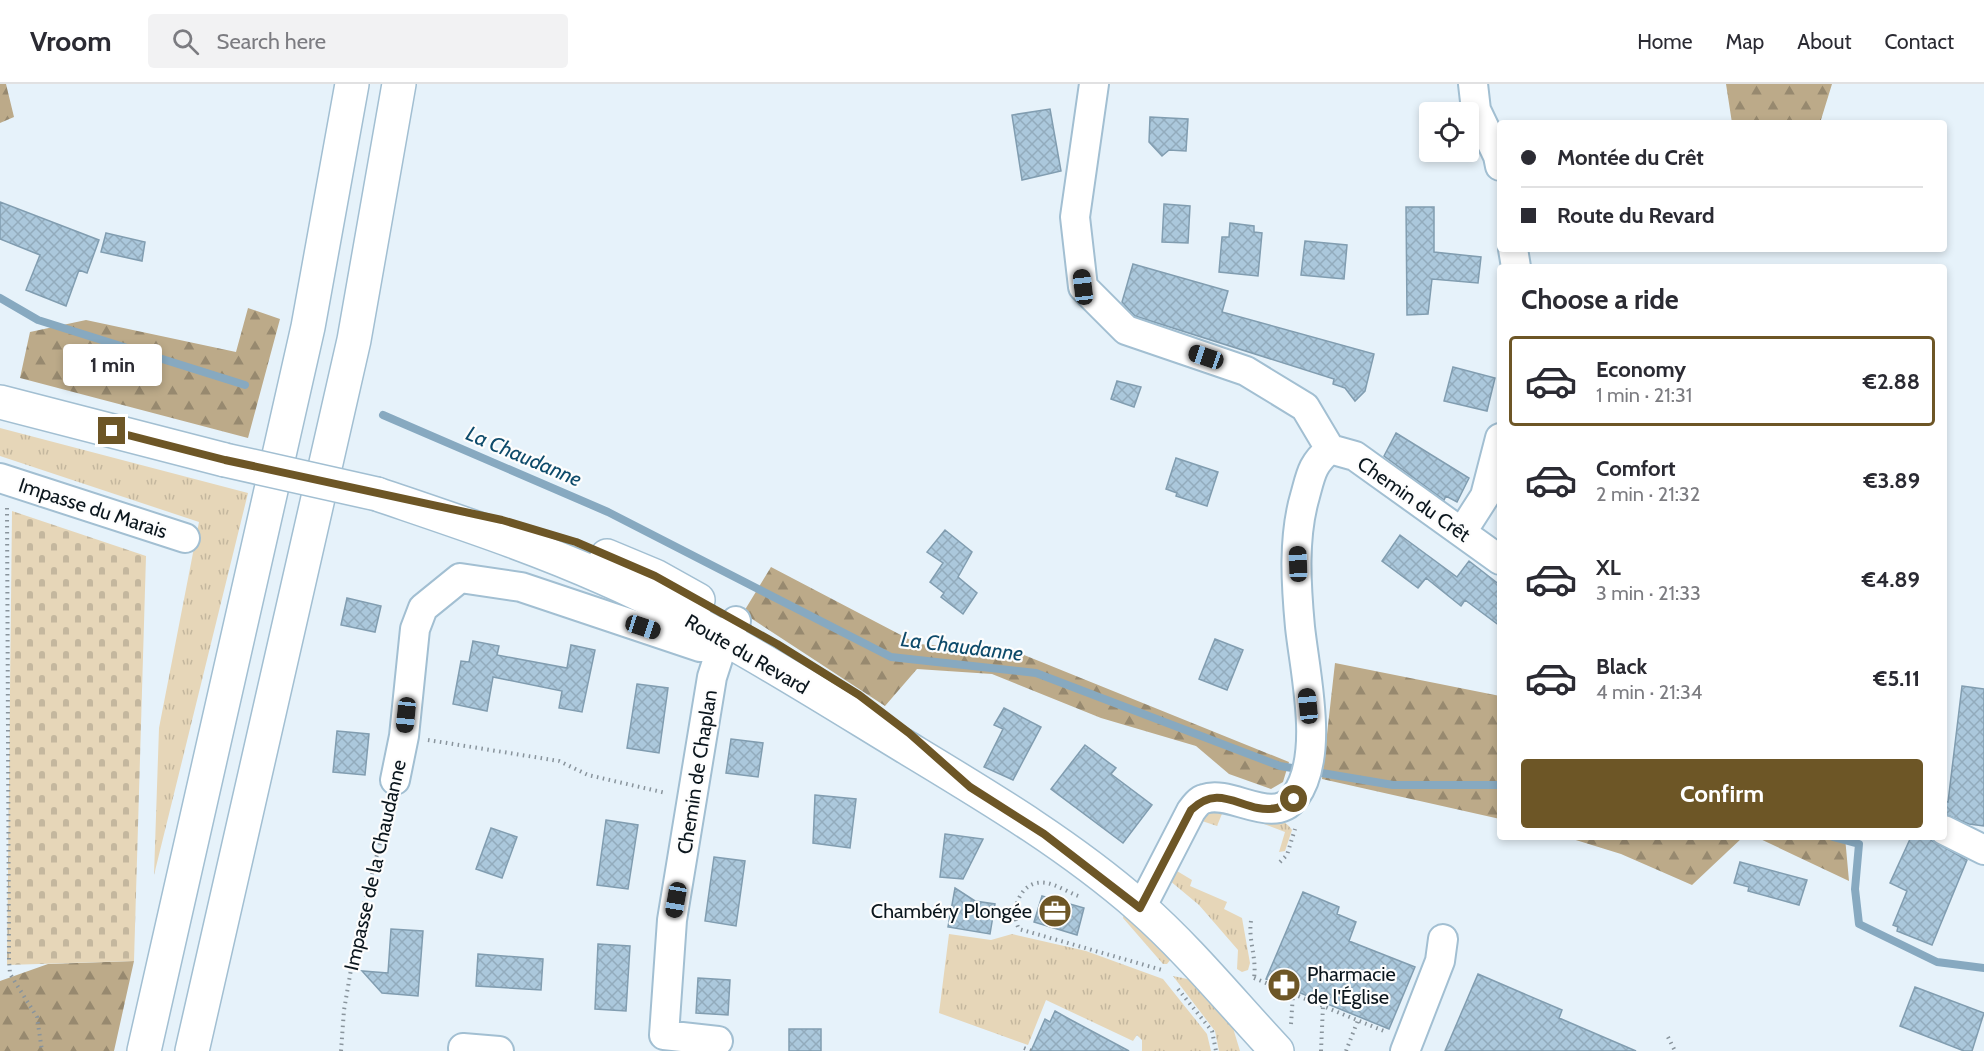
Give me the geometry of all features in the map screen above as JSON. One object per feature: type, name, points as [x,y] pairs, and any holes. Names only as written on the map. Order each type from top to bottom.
[{"type":"main road","points":[[144,1051],[308,327],[352,84]]},
{"type":"main road","points":[[192,1051],[354,340],[399,84]]},
{"type":"main road","name":"Route du Revard","points":[[0,402],[225,460],[377,494],[525,545],[659,604],[730,630],[1044,834],[1140,908],[1235,1006],[1284,1041]]},
{"type":"street","points":[[1094,84],[1075,217],[1083,287],[1126,330],[1246,371],[1305,407],[1330,449],[1315,462],[1297,524],[1300,624],[1311,726],[1302,778],[1279,808],[1265,809],[1219,797],[1202,799],[1191,810],[1140,908]]},
{"type":"street","points":[[1473,84],[1476,110],[1497,154]]},
{"type":"street","name":"Chemin du Crêt","points":[[1330,449],[1355,456],[1497,558]]},
{"type":"street","points":[[1462,532],[1485,496],[1497,450]]},
{"type":"street","name":"Impasse du Marais","points":[[4,479],[185,538]]},
{"type":"street","name":"Impasse de la Chaudanne","points":[[395,780],[404,736],[415,629],[423,608],[460,578],[521,587],[700,647],[730,630]]},
{"type":"street","name":"Chemin de Chaplan","points":[[656,1043],[672,920],[694,798],[712,678],[730,630]]},
{"type":"street","points":[[1947,832],[1984,850]]},
{"type":"street","points":[[1407,1046],[1440,961],[1443,939]]},
{"type":"street","points":[[656,1043],[718,1041]]},
{"type":"street","points":[[463,1048],[499,1051]]},
{"type":"path","points":[[4,479],[9,960],[10,974],[37,1017],[42,1051]]},
{"type":"path","points":[[404,736],[559,761],[588,775],[639,789],[694,798]]},
{"type":"path","name":"Impasse de la Chaudanne","points":[[341,1051],[344,1010],[359,923],[383,839],[395,780]]},
{"type":"path","points":[[1084,898],[1047,883],[1035,883],[1023,891],[1015,907],[1014,920],[1019,929],[1034,935],[1075,943],[1164,970]]},
{"type":"path","points":[[1235,1006],[1248,992],[1254,978],[1256,962],[1250,930],[1251,921]]},
{"type":"path","points":[[1254,978],[1358,1020],[1407,1046]]},
{"type":"path","points":[[1284,1041],[1293,994]]},
{"type":"path","points":[[1321,1051],[1323,1006]]},
{"type":"path","points":[[1346,1051],[1358,1020]]},
{"type":"path","points":[[1668,1037],[1675,1051]]},
{"type":"path","points":[[1024,1048],[1032,1051]]},
{"type":"green space","points":[[0,84],[6,84],[14,117],[0,123]]},
{"type":"green space","points":[[1726,84],[1832,84],[1821,120],[1732,120]]},
{"type":"green space","points":[[248,308],[280,319],[248,438],[20,378],[30,332],[86,320],[236,352]]},
{"type":"green space","points":[[0,428],[248,493],[154,875],[159,728],[199,522],[0,456]]},
{"type":"green space","points":[[12,511],[146,556],[134,961],[7,965]]},
{"type":"green space","points":[[771,567],[918,644],[1014,651],[1289,762],[1283,782],[1271,789],[1229,774],[1196,746],[1101,718],[992,674],[917,669],[885,706],[743,613]]},
{"type":"green space","points":[[1335,663],[1497,695],[1497,818],[1322,779]]},
{"type":"green space","points":[[1224,803],[1271,816],[1287,824],[1292,830],[1285,851],[1279,852],[1285,832],[1224,809],[1217,826],[1199,820],[1177,871],[1192,880],[1190,886],[1227,902],[1224,909],[1242,918],[1250,963],[1248,970],[1242,972],[1237,969],[1238,950],[1199,905],[1169,880],[1196,817],[1207,807]]},
{"type":"green space","points":[[1576,840],[1740,840],[1692,885],[1621,854]]},
{"type":"green space","points":[[1762,840],[1845,840],[1849,881]]},
{"type":"green space","points":[[1125,909],[1171,959],[1167,964],[1163,964],[1123,918]]},
{"type":"green space","points":[[949,934],[991,940],[1012,934],[1086,951],[1163,979],[1207,1034],[1211,1051],[1142,1051],[1142,1040],[1137,1035],[1133,1041],[1046,1000],[1028,1045],[939,1013]]},
{"type":"green space","points":[[134,961],[114,1051],[0,1051],[0,981],[48,964]]},
{"type":"green space","points":[[1173,976],[1197,981],[1230,1018],[1240,1051],[1219,1051],[1215,1031]]},
{"type":"building","points":[[1050,109],[1061,171],[1022,180],[1012,115]]},
{"type":"building","points":[[1150,117],[1188,119],[1186,151],[1169,150],[1162,156],[1149,142]]},
{"type":"building","points":[[0,202],[99,240],[87,273],[79,270],[66,306],[26,290],[40,255],[0,239]]},
{"type":"building","points":[[1164,204],[1190,206],[1188,243],[1162,242]]},
{"type":"building","points":[[1406,207],[1434,207],[1434,252],[1481,257],[1478,283],[1432,279],[1428,314],[1407,315]]},
{"type":"building","points":[[1230,223],[1254,226],[1254,232],[1262,233],[1258,276],[1219,272],[1222,237],[1229,237]]},
{"type":"building","points":[[106,233],[145,242],[142,261],[101,252]]},
{"type":"building","points":[[1305,241],[1347,245],[1344,279],[1301,275]]},
{"type":"building","points":[[1133,264],[1228,291],[1222,312],[1374,354],[1365,391],[1355,401],[1345,388],[1333,384],[1334,379],[1135,316],[1122,302]]},
{"type":"building","points":[[1453,367],[1495,378],[1487,411],[1444,401]]},
{"type":"building","points":[[1117,381],[1141,387],[1134,407],[1111,399]]},
{"type":"building","points":[[1396,433],[1469,478],[1457,502],[1446,496],[1444,500],[1384,456]]},
{"type":"building","points":[[1176,458],[1218,472],[1207,506],[1176,496],[1177,493],[1166,489]]},
{"type":"building","points":[[945,530],[972,552],[958,577],[977,593],[963,614],[941,597],[944,593],[930,582],[943,563],[927,552]]},
{"type":"building","points":[[1400,535],[1457,577],[1469,561],[1497,583],[1497,624],[1465,600],[1461,606],[1426,578],[1418,588],[1382,561]]},
{"type":"building","points":[[347,598],[381,606],[375,632],[341,625]]},
{"type":"building","points":[[1215,639],[1243,650],[1227,690],[1199,679]]},
{"type":"building","points":[[473,641],[499,646],[497,655],[567,668],[571,645],[595,650],[582,712],[559,708],[562,691],[493,677],[487,711],[453,704],[461,661],[469,662]]},
{"type":"building","points":[[637,684],[668,688],[659,753],[627,748]]},
{"type":"building","points":[[1962,686],[1984,689],[1984,826],[1969,824],[1947,815]]},
{"type":"building","points":[[1004,708],[1041,727],[1013,780],[984,767],[1003,729],[994,725]]},
{"type":"building","points":[[337,731],[369,734],[365,775],[333,772]]},
{"type":"building","points":[[731,739],[763,743],[758,777],[726,773]]},
{"type":"building","points":[[1085,745],[1116,768],[1111,774],[1152,805],[1123,843],[1051,789]]},
{"type":"building","points":[[815,795],[856,799],[850,848],[813,843]]},
{"type":"building","points":[[606,820],[638,825],[628,889],[597,885]]},
{"type":"building","points":[[491,828],[517,837],[502,878],[476,869]]},
{"type":"building","points":[[945,834],[983,839],[963,879],[940,877]]},
{"type":"building","points":[[1910,840],[1931,840],[1967,860],[1932,945],[1897,931],[1898,927],[1893,925],[1907,891],[1890,883]]},
{"type":"building","points":[[714,857],[745,861],[736,926],[705,921]]},
{"type":"building","points":[[1740,862],[1807,880],[1799,905],[1748,891],[1749,887],[1734,883]]},
{"type":"building","points":[[955,888],[975,901],[995,904],[990,934],[948,927]]},
{"type":"building","points":[[1303,892],[1339,907],[1337,914],[1356,922],[1349,941],[1415,967],[1389,1029],[1266,979]]},
{"type":"building","points":[[1042,896],[1084,908],[1077,935],[1034,922]]},
{"type":"building","points":[[391,929],[423,931],[418,996],[382,993],[362,971],[388,973]]},
{"type":"building","points":[[598,944],[630,946],[626,1011],[595,1009]]},
{"type":"building","points":[[478,954],[543,959],[541,990],[476,986]]},
{"type":"building","points":[[1478,974],[1562,1010],[1559,1018],[1636,1051],[1445,1051]]},
{"type":"building","points":[[698,978],[730,980],[728,1015],[696,1013]]},
{"type":"building","points":[[1915,987],[1984,1013],[1972,1051],[1964,1051],[1900,1026]]},
{"type":"building","points":[[1055,1011],[1129,1051],[1031,1051],[1045,1019],[1050,1022]]},
{"type":"building","points":[[789,1029],[821,1029],[821,1051],[789,1051]]},
{"type":"waterway","points":[[0,298],[38,320],[245,385]]},
{"type":"waterway","name":"La Chaudanne","points":[[383,415],[608,512],[891,657],[1036,673],[1280,766],[1393,785],[1497,785]]},
{"type":"waterway","name":"La Chaudanne","points":[[1844,840],[1859,844],[1855,889],[1859,924],[1937,962],[1984,968]]},
{"type":"place","name":"Chambéry Plongée","points":[[1055,911]]},
{"type":"place","name":"Pharmacie de l'Église","points":[[1284,985]]},
{"type":"route","points":[[112,431],[225,460],[377,494],[462,509],[522,525],[576,542],[655,576],[777,644],[859,695],[909,733],[970,787],[1044,834],[1140,908],[1191,810],[1202,799],[1219,797],[1265,809],[1279,808],[1294,799]]}]
